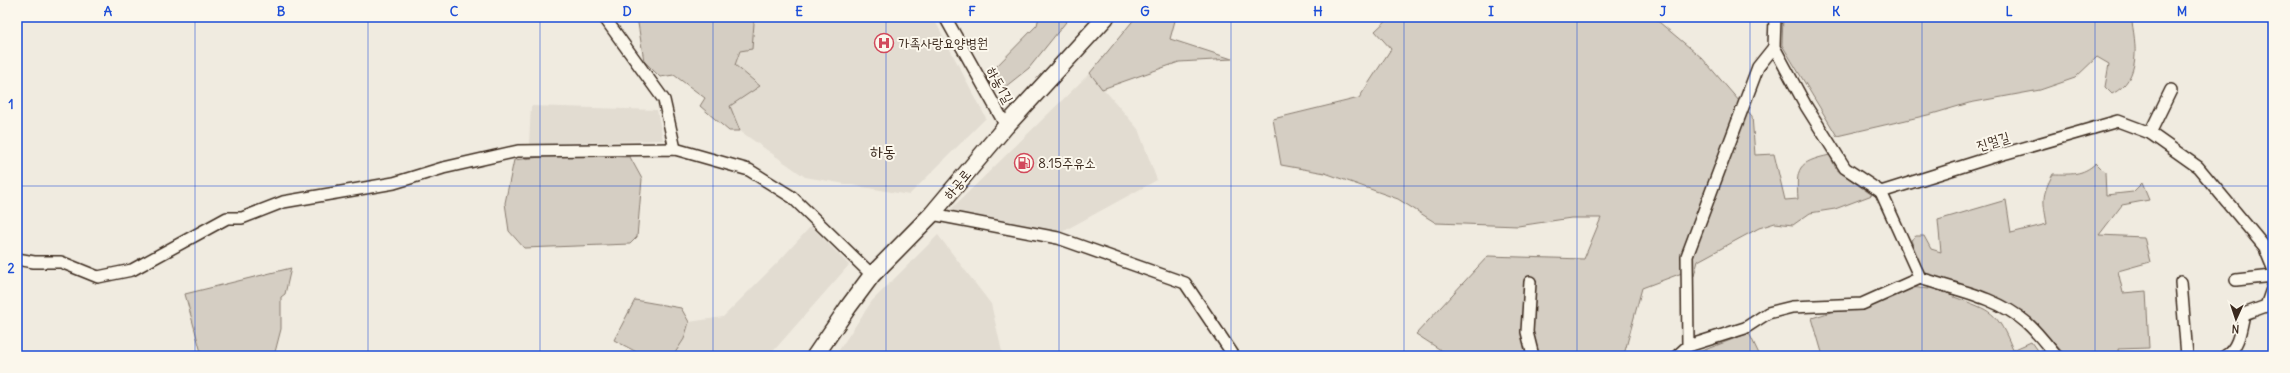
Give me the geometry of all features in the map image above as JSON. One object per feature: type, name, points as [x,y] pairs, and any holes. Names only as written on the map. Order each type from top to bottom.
[{"type":"main road","name":"하공로","points":[[818,353],[848,306],[872,275],[932,214],[1006,126],[1106,17]]},
{"type":"street","points":[[604,17],[664,100],[675,149]]},
{"type":"street","name":"하동1길","points":[[945,17],[1006,126]]},
{"type":"street","points":[[1775,17],[1774,47],[1806,106],[1845,168],[1881,192],[1920,278]]},
{"type":"street","points":[[1688,346],[1686,256],[1758,67],[1774,47]]},
{"type":"street","points":[[2150,133],[2171,90]]},
{"type":"street","name":"진멀길","points":[[1881,192],[1989,158],[2118,121],[2150,133],[2198,167],[2273,257]]},
{"type":"street","points":[[17,258],[34,262],[61,262],[98,277],[132,270],[227,218],[242,218],[283,202],[394,183],[443,168],[518,151],[675,149],[749,170],[792,197],[872,275]]},
{"type":"street","points":[[932,214],[1058,238],[1184,282],[1234,356]]},
{"type":"street","points":[[2262,243],[2273,268]]},
{"type":"street","points":[[2236,280],[2273,276]]},
{"type":"street","points":[[1677,356],[1688,346],[1745,328],[1768,313],[1792,307],[1862,304],[1920,278],[1974,294],[2009,310],[2028,324],[2056,356]]},
{"type":"street","points":[[1530,282],[1527,332],[1533,356]]},
{"type":"street","points":[[2181,282],[2187,356]]},
{"type":"street","points":[[2228,355],[2239,337],[2244,314],[2266,306],[2273,286]]},
{"type":"shaded area","points":[[637,17],[749,17],[754,23],[752,49],[740,51],[735,65],[760,86],[730,106],[740,131],[729,131],[700,106],[705,98],[674,75],[660,77],[644,61]]},
{"type":"shaded area","points":[[749,17],[933,17],[986,118],[909,195],[805,177],[740,131],[729,106],[760,86],[735,65],[754,23]]},
{"type":"shaded area","points":[[1039,17],[1070,17],[1029,68],[1005,87],[993,70],[1037,25]]},
{"type":"shaded area","points":[[1136,17],[1176,17],[1170,39],[1232,59],[1179,62],[1102,89],[1090,73]]},
{"type":"shaded area","points":[[1390,17],[1653,17],[1702,58],[1752,116],[1755,155],[1774,154],[1785,200],[1798,199],[1799,173],[1805,164],[1811,160],[1830,155],[1836,169],[1872,195],[1835,209],[1810,213],[1793,225],[1775,223],[1759,228],[1698,261],[1694,276],[1682,273],[1642,288],[1625,351],[1617,356],[1450,356],[1416,334],[1488,256],[1584,259],[1601,218],[1571,218],[1518,226],[1436,223],[1398,199],[1325,173],[1281,165],[1273,119],[1359,98],[1391,49],[1375,31]]},
{"type":"shaded area","points":[[1783,17],[2131,17],[2135,60],[2133,70],[2128,79],[2122,87],[2112,94],[2105,87],[2109,64],[2097,57],[2075,78],[2040,90],[1969,103],[1932,114],[1837,136],[1782,45]]},
{"type":"shaded area","points":[[1090,73],[1138,129],[1157,180],[1060,233],[949,211]]},
{"type":"shaded area","points":[[531,106],[657,110],[663,140],[529,144]]},
{"type":"shaded area","points":[[559,155],[630,157],[642,179],[637,237],[630,244],[524,248],[509,231],[505,203],[514,160]]},
{"type":"shaded area","points":[[2096,163],[2105,172],[2106,195],[2133,192],[2142,183],[2149,200],[2122,205],[2099,235],[2144,237],[2150,262],[2118,271],[2123,293],[2146,291],[2149,348],[2118,349],[2119,356],[2066,356],[2042,331],[2018,311],[1990,296],[1957,285],[1954,297],[1992,314],[2002,327],[2013,350],[2031,342],[2041,356],[1823,356],[1812,318],[1909,287],[1929,289],[1911,240],[1916,236],[1924,236],[1931,249],[1941,252],[1938,220],[2006,200],[2011,233],[2047,224],[2044,199],[2046,188],[2053,174],[2071,174],[2081,172]]},
{"type":"shaded area","points":[[811,226],[849,265],[769,356],[673,356],[684,339],[689,322],[723,317],[780,260]]},
{"type":"shaded area","points":[[938,235],[991,304],[1003,356],[835,356],[872,301]]},
{"type":"shaded area","points":[[291,268],[285,294],[281,297],[281,329],[274,356],[202,356],[185,294]]},
{"type":"shaded area","points":[[635,300],[681,308],[689,322],[684,339],[673,356],[644,356],[614,340]]},
{"type":"shaded area","points":[[1749,333],[1760,356],[1691,356],[1694,354]]},
{"type":"place","name":"가족사랑요양병원","points":[[884,43]]},
{"type":"place","name":"8.15주유소","points":[[1024,163]]},
{"type":"district","name":"하동","points":[[883,151]]}]
